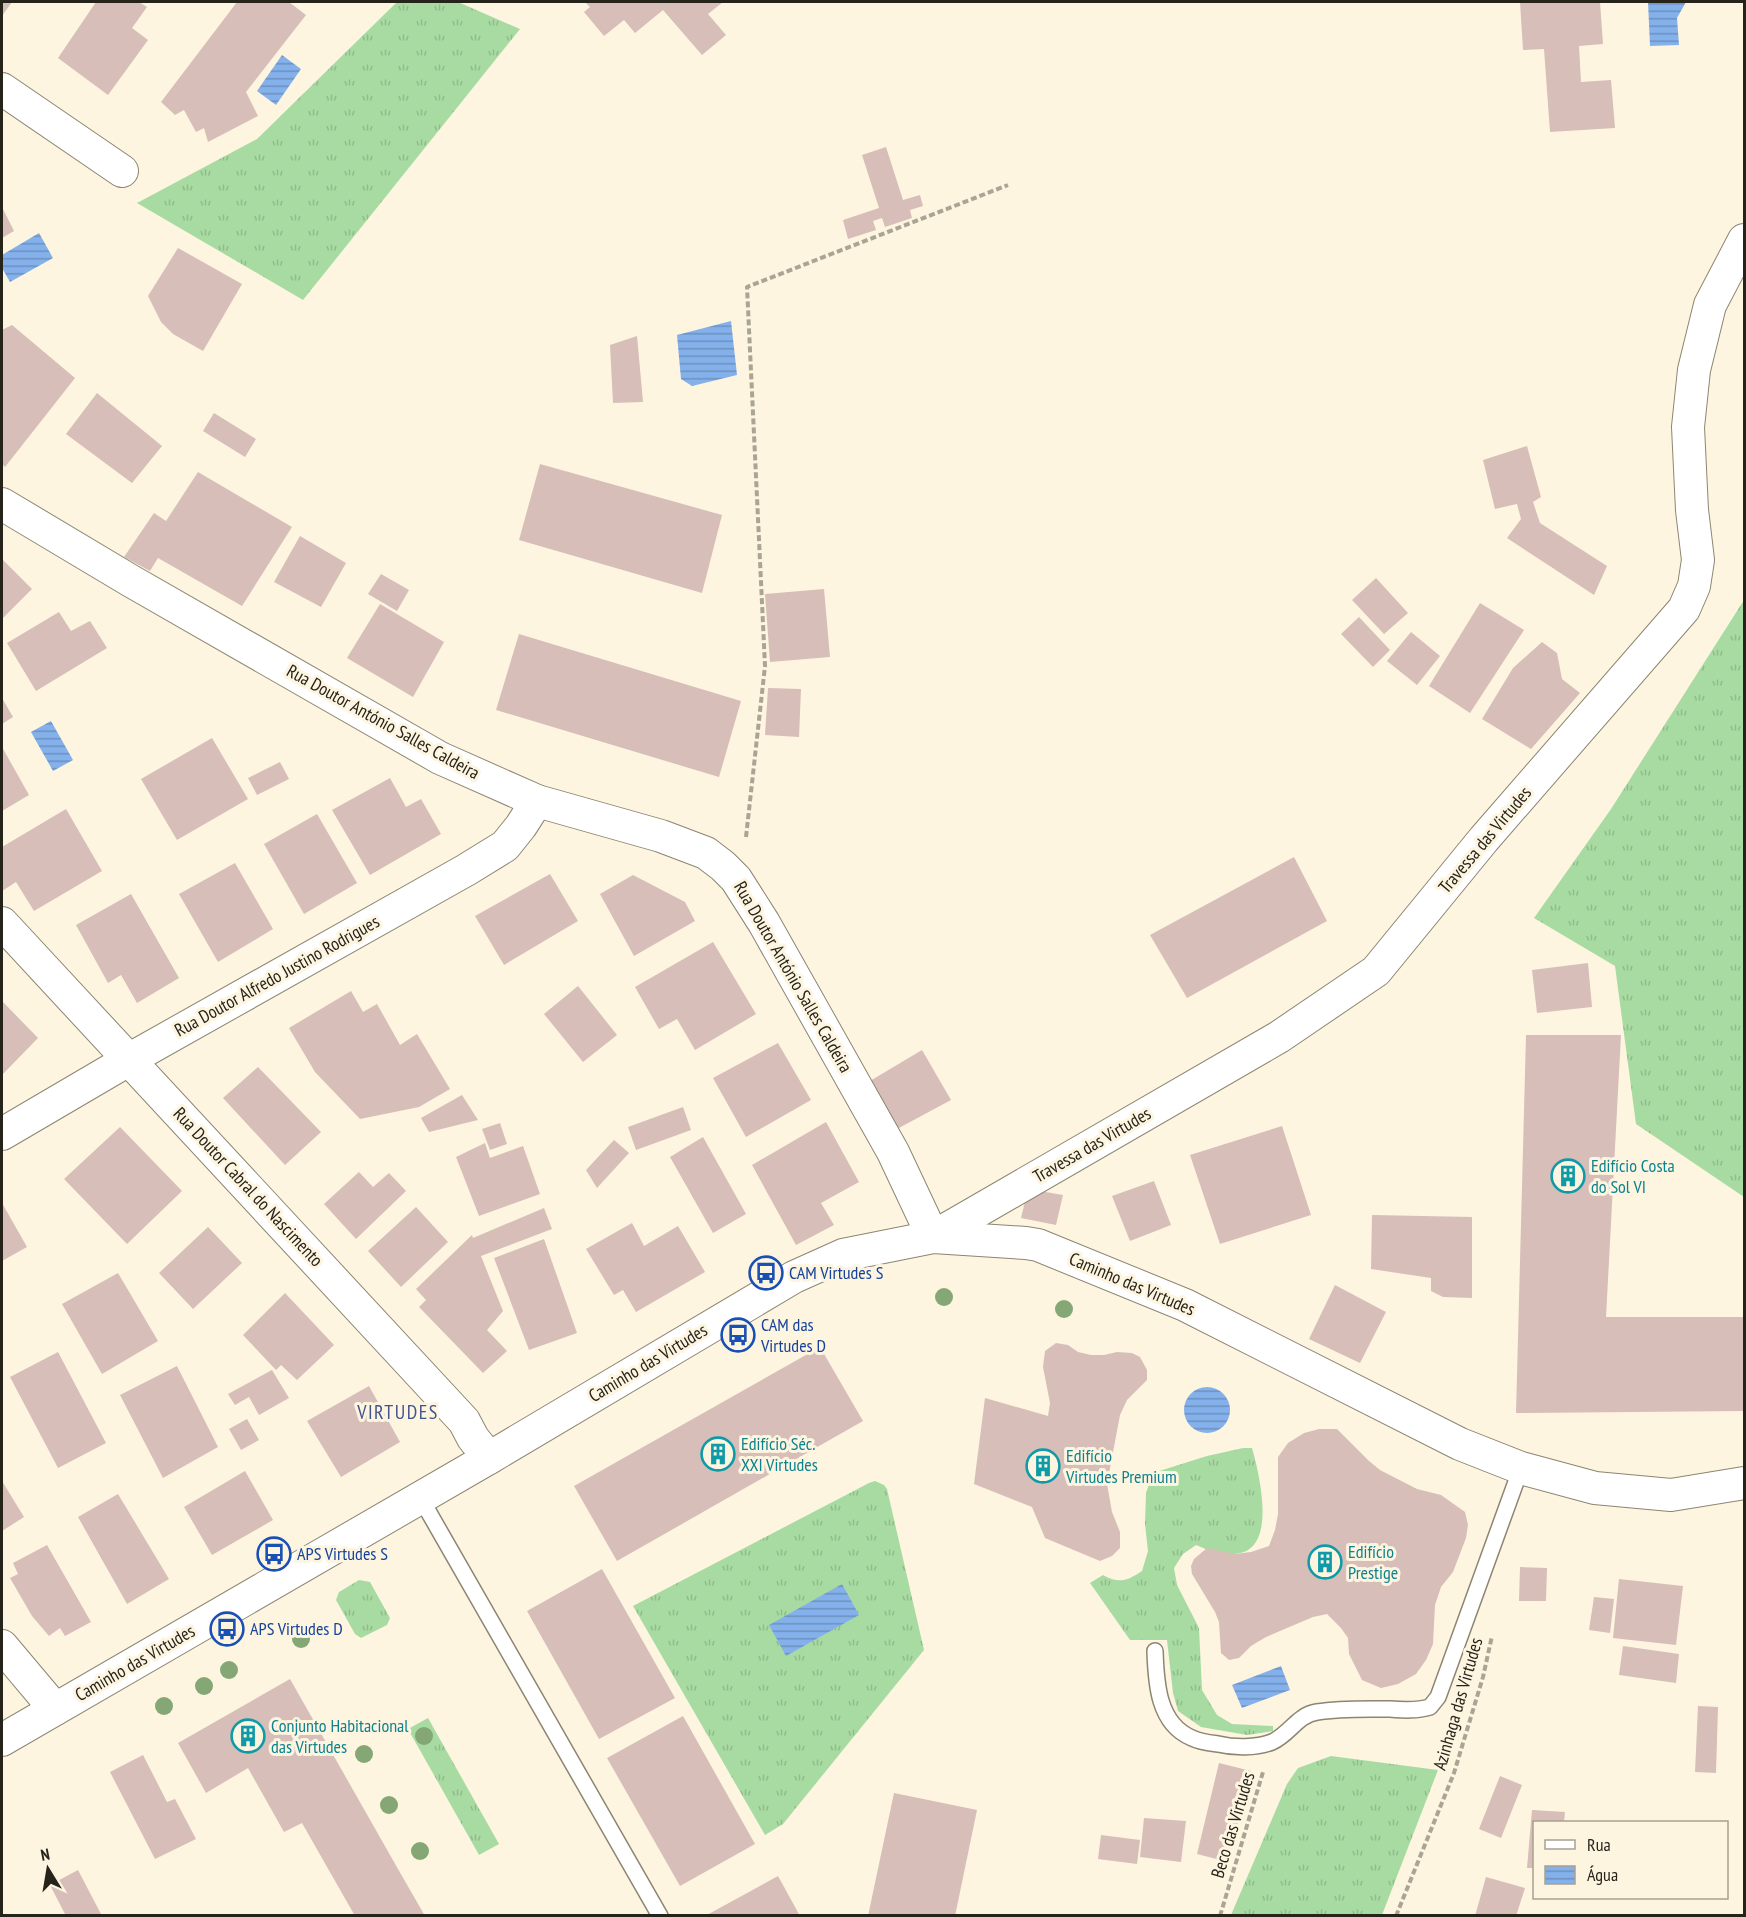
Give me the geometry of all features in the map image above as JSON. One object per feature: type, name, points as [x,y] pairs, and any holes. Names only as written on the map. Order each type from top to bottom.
[{"type":"street","points":[[2,89],[122,171]]},
{"type":"street","name":"Travessa das Virtudes","points":[[933,1237],[1279,1037],[1376,971],[1484,838],[1684,609],[1694,586],[1698,560],[1692,510],[1688,427],[1694,370],[1710,305],[1744,240]]},
{"type":"street","name":"Rua Doutor António Salles Caldeira","points":[[2,504],[440,758],[537,801],[661,836],[706,853],[736,879],[764,923],[894,1152],[933,1237]]},
{"type":"street","name":"Rua Doutor Alfredo Justino Rodrigues","points":[[2,1134],[505,846],[522,826],[537,801]]},
{"type":"street","name":"Rua Doutor Cabral do Nascimento","points":[[2,922],[464,1421],[473,1438],[489,1458]]},
{"type":"street","name":"Caminho das Virtudes","points":[[2,1740],[489,1458],[794,1277],[843,1255],[933,1237],[1038,1245],[1185,1305],[1460,1444],[1521,1468],[1595,1488],[1671,1495],[1744,1483]]},
{"type":"street","points":[[2,1646],[55,1710]]},
{"type":"lane","points":[[1155,1652],[1158,1695],[1164,1711],[1183,1733],[1193,1739],[1226,1746],[1251,1747],[1271,1742],[1284,1735],[1303,1716],[1314,1712],[1346,1709],[1417,1710],[1430,1707],[1438,1697],[1521,1468]]},
{"type":"lane","points":[[420,1497],[660,1916]]},
{"type":"path","points":[[746,837],[765,666],[747,287],[1008,185]]},
{"type":"path","name":"Azinhaga das Virtudes","points":[[1396,1916],[1454,1773],[1483,1677],[1494,1627]]},
{"type":"path","name":"Beco das Virtudes","points":[[1220,1916],[1271,1742]]},
{"type":"green space","points":[[397,2],[458,2],[520,29],[303,300],[137,203],[257,139]]},
{"type":"green space","points":[[1744,600],[1744,1197],[1636,1124],[1615,966],[1534,918],[1611,809]]},
{"type":"green space","points":[[1252,1448],[1261,1490],[1262,1523],[1258,1537],[1251,1547],[1240,1553],[1228,1555],[1196,1545],[1183,1554],[1174,1568],[1177,1585],[1199,1628],[1202,1690],[1217,1715],[1232,1724],[1273,1726],[1273,1731],[1247,1735],[1201,1727],[1178,1711],[1173,1693],[1167,1640],[1130,1640],[1090,1583],[1103,1575],[1114,1580],[1123,1580],[1142,1571],[1148,1551],[1145,1524],[1146,1493],[1153,1473],[1207,1456]]},
{"type":"green space","points":[[875,1481],[887,1489],[924,1650],[783,1824],[765,1835],[633,1606]]},
{"type":"green space","points":[[359,1580],[370,1582],[390,1618],[387,1625],[361,1638],[355,1634],[336,1600],[339,1592]]},
{"type":"green space","points":[[428,1718],[499,1844],[479,1855],[408,1729]]},
{"type":"green space","points":[[1331,1756],[1438,1770],[1382,1915],[1231,1915],[1287,1784],[1298,1768]]},
{"type":"water","points":[[1648,2],[1686,2],[1677,18],[1679,45],[1650,46]]},
{"type":"water","points":[[282,55],[301,69],[276,105],[257,91]]},
{"type":"water","points":[[39,233],[53,258],[10,282],[2,268],[2,255]]},
{"type":"water","points":[[731,321],[737,375],[692,386],[681,379],[677,335]]},
{"type":"water","points":[[51,721],[73,760],[53,771],[31,732]]},
{"type":"water","points":[[1207,1387],[1223,1394],[1230,1410],[1223,1426],[1207,1433],[1191,1426],[1184,1410],[1191,1394]]},
{"type":"water","points":[[842,1584],[859,1615],[786,1656],[769,1625]]},
{"type":"water","points":[[1281,1666],[1290,1690],[1242,1708],[1232,1685]]},
{"type":"building","points":[[2,2],[12,2],[2,16]]},
{"type":"building","points":[[96,2],[139,2],[147,7],[132,28],[148,40],[108,95],[58,58]]},
{"type":"building","points":[[237,2],[289,2],[306,15],[246,92],[258,116],[208,142],[204,128],[196,132],[184,110],[175,115],[161,102]]},
{"type":"building","points":[[585,2],[723,2],[708,14],[726,35],[702,55],[663,10],[635,33],[624,20],[604,36],[584,12],[590,7]]},
{"type":"building","points":[[1520,2],[1600,2],[1603,44],[1579,46],[1581,82],[1611,80],[1615,128],[1550,132],[1544,49],[1523,50]]},
{"type":"building","points":[[886,147],[903,200],[920,195],[923,206],[910,210],[912,218],[885,227],[882,218],[873,221],[876,230],[848,239],[843,220],[879,208],[862,155]]},
{"type":"building","points":[[2,207],[14,231],[2,238]]},
{"type":"building","points":[[178,248],[242,284],[203,351],[173,334],[161,322],[148,296]]},
{"type":"building","points":[[12,325],[75,378],[5,467],[2,464],[2,330]]},
{"type":"building","points":[[637,336],[643,402],[613,403],[610,345]]},
{"type":"building","points":[[97,393],[162,446],[132,483],[66,434]]},
{"type":"building","points":[[214,413],[256,439],[245,457],[203,431]]},
{"type":"building","points":[[1527,446],[1541,497],[1533,502],[1540,523],[1607,566],[1594,595],[1507,538],[1521,519],[1517,504],[1495,509],[1483,460]]},
{"type":"building","points":[[540,464],[722,515],[702,593],[519,540]]},
{"type":"building","points":[[198,472],[292,527],[242,606],[158,558],[150,571],[124,557],[154,513],[166,521]]},
{"type":"building","points":[[300,536],[346,563],[321,607],[274,582]]},
{"type":"building","points":[[2,559],[32,589],[2,619]]},
{"type":"building","points":[[381,574],[409,590],[397,611],[368,594]]},
{"type":"building","points":[[1376,578],[1408,613],[1384,634],[1352,600]]},
{"type":"building","points":[[824,589],[830,657],[770,662],[765,594]]},
{"type":"building","points":[[1480,603],[1524,630],[1470,713],[1429,686]]},
{"type":"building","points":[[380,604],[444,642],[413,697],[347,658]]},
{"type":"building","points":[[59,612],[71,631],[90,621],[107,648],[36,691],[7,643]]},
{"type":"building","points":[[1359,617],[1390,650],[1373,667],[1341,634]]},
{"type":"building","points":[[1411,632],[1440,656],[1417,685],[1387,661]]},
{"type":"building","points":[[519,634],[741,701],[719,777],[496,710]]},
{"type":"building","points":[[1542,642],[1557,653],[1562,679],[1580,693],[1531,749],[1482,719],[1513,668]]},
{"type":"building","points":[[768,688],[801,689],[799,737],[765,735]]},
{"type":"building","points":[[2,698],[13,717],[2,724]]},
{"type":"building","points":[[212,738],[248,799],[177,840],[141,779]]},
{"type":"building","points":[[2,747],[29,795],[2,811]]},
{"type":"building","points":[[280,762],[289,779],[257,795],[248,778]]},
{"type":"building","points":[[390,778],[406,807],[421,799],[441,834],[370,875],[332,810]]},
{"type":"building","points":[[66,809],[102,871],[34,911],[16,882],[2,891],[2,847]]},
{"type":"building","points":[[317,814],[357,883],[304,914],[264,844]]},
{"type":"building","points":[[1294,857],[1327,921],[1187,998],[1150,935]]},
{"type":"building","points":[[235,863],[273,929],[218,962],[179,894]]},
{"type":"building","points":[[550,874],[578,921],[504,965],[475,916]]},
{"type":"building","points":[[633,875],[685,902],[695,921],[634,956],[600,894]]},
{"type":"building","points":[[131,894],[179,978],[137,1003],[121,975],[108,983],[76,925]]},
{"type":"building","points":[[713,942],[756,1014],[695,1050],[677,1019],[659,1029],[635,987]]},
{"type":"building","points":[[1588,963],[1592,1007],[1537,1013],[1532,970]]},
{"type":"building","points":[[578,986],[617,1035],[583,1062],[544,1014]]},
{"type":"building","points":[[351,991],[363,1012],[377,1004],[400,1045],[417,1034],[450,1089],[419,1107],[360,1119],[315,1072],[289,1028]]},
{"type":"building","points":[[2,1001],[38,1038],[2,1075]]},
{"type":"building","name":"Edifício Costa do Sol VI","points":[[1526,1035],[1621,1035],[1606,1317],[1744,1317],[1744,1411],[1516,1413]]},
{"type":"building","points":[[778,1043],[811,1100],[746,1137],[713,1078]]},
{"type":"building","points":[[922,1050],[951,1100],[897,1129],[870,1081]]},
{"type":"building","points":[[258,1067],[321,1132],[285,1165],[223,1098]]},
{"type":"building","points":[[462,1095],[478,1120],[429,1132],[421,1118]]},
{"type":"building","points":[[683,1107],[691,1130],[636,1150],[628,1127]]},
{"type":"building","points":[[826,1122],[859,1182],[821,1203],[834,1225],[796,1245],[752,1165]]},
{"type":"building","points":[[500,1123],[507,1144],[490,1150],[482,1129]]},
{"type":"building","points":[[1282,1126],[1311,1215],[1220,1244],[1190,1155]]},
{"type":"building","points":[[120,1127],[182,1191],[127,1244],[64,1179]]},
{"type":"building","points":[[703,1137],[746,1214],[713,1233],[670,1157]]},
{"type":"building","points":[[614,1140],[629,1153],[597,1188],[586,1170]]},
{"type":"building","points":[[485,1143],[490,1158],[523,1146],[540,1194],[479,1216],[456,1157]]},
{"type":"building","points":[[359,1172],[373,1187],[389,1173],[406,1191],[356,1239],[324,1204]]},
{"type":"building","points":[[1154,1181],[1171,1225],[1130,1241],[1112,1196]]},
{"type":"building","points":[[1028,1189],[1063,1195],[1056,1225],[1021,1218]]},
{"type":"building","points":[[2,1203],[27,1247],[2,1261]]},
{"type":"building","points":[[416,1207],[448,1242],[401,1287],[368,1251]]},
{"type":"building","points":[[544,1208],[552,1229],[481,1256],[503,1311],[487,1330],[507,1351],[483,1373],[419,1307],[426,1300],[416,1289],[472,1235],[473,1238]]},
{"type":"building","points":[[1372,1215],[1472,1217],[1472,1298],[1443,1297],[1431,1291],[1431,1278],[1371,1269]]},
{"type":"building","points":[[632,1223],[644,1246],[678,1226],[705,1272],[636,1312],[623,1290],[614,1295],[586,1249]]},
{"type":"building","points":[[208,1227],[242,1263],[193,1309],[159,1273]]},
{"type":"building","points":[[544,1239],[577,1333],[529,1350],[494,1258]]},
{"type":"building","points":[[118,1273],[158,1341],[102,1374],[62,1304]]},
{"type":"building","points":[[1335,1285],[1386,1312],[1360,1363],[1309,1339]]},
{"type":"building","points":[[285,1293],[334,1345],[297,1380],[281,1365],[276,1370],[243,1335]]},
{"type":"building","name":"Edifício Virtudes Premium","points":[[1056,1343],[1068,1345],[1078,1352],[1091,1355],[1132,1353],[1140,1357],[1147,1370],[1147,1380],[1127,1400],[1120,1415],[1107,1484],[1112,1512],[1120,1532],[1120,1548],[1112,1556],[1100,1561],[1045,1538],[1032,1507],[974,1484],[985,1398],[1048,1416],[1050,1403],[1043,1367],[1045,1351]]},
{"type":"building","name":"Edifício Séc. XXI Virtudes","points":[[820,1347],[863,1421],[617,1561],[574,1486]]},
{"type":"building","points":[[58,1352],[106,1443],[58,1468],[10,1377]]},
{"type":"building","points":[[177,1366],[218,1447],[163,1478],[120,1395]]},
{"type":"building","points":[[272,1370],[289,1398],[259,1415],[249,1397],[235,1405],[228,1394]]},
{"type":"building","points":[[369,1386],[400,1442],[341,1477],[307,1421]]},
{"type":"building","points":[[247,1419],[259,1440],[241,1450],[229,1429]]},
{"type":"building","name":"Edifício Prestige","points":[[1319,1429],[1337,1429],[1380,1470],[1417,1489],[1441,1495],[1465,1512],[1468,1525],[1466,1538],[1453,1572],[1441,1587],[1435,1605],[1433,1644],[1416,1674],[1398,1684],[1381,1688],[1362,1680],[1349,1654],[1348,1638],[1327,1614],[1313,1617],[1266,1637],[1251,1646],[1239,1658],[1229,1660],[1221,1653],[1219,1622],[1215,1612],[1192,1574],[1191,1566],[1194,1559],[1207,1548],[1235,1554],[1269,1546],[1278,1514],[1278,1457],[1288,1443],[1304,1433]]},
{"type":"building","points":[[245,1471],[273,1520],[212,1555],[184,1507]]},
{"type":"building","points":[[2,1481],[24,1517],[2,1531]]},
{"type":"building","points":[[118,1494],[169,1579],[127,1604],[78,1517]]},
{"type":"building","points":[[47,1545],[91,1622],[65,1636],[60,1628],[49,1636],[32,1616],[10,1578],[18,1574],[13,1563]]},
{"type":"building","points":[[1520,1567],[1547,1568],[1546,1601],[1519,1601]]},
{"type":"building","points":[[602,1569],[675,1698],[599,1739],[527,1611]]},
{"type":"building","points":[[1619,1579],[1683,1586],[1676,1645],[1613,1638]]},
{"type":"building","points":[[1594,1597],[1614,1599],[1610,1633],[1589,1630]]},
{"type":"building","points":[[1623,1646],[1679,1654],[1676,1683],[1619,1675]]},
{"type":"building","points":[[290,1679],[425,1916],[355,1916],[302,1823],[284,1832],[248,1768],[206,1793],[178,1743]]},
{"type":"building","points":[[1698,1706],[1718,1707],[1716,1773],[1695,1772]]},
{"type":"building","points":[[683,1716],[755,1844],[680,1886],[607,1758]]},
{"type":"building","points":[[143,1755],[167,1802],[175,1799],[196,1839],[155,1859],[110,1772]]},
{"type":"building","points":[[1219,1763],[1251,1771],[1228,1862],[1197,1854]]},
{"type":"building","points":[[1500,1776],[1522,1785],[1501,1838],[1479,1829]]},
{"type":"building","points":[[894,1793],[977,1810],[955,1916],[868,1916]]},
{"type":"building","points":[[1532,1810],[1565,1812],[1564,1821],[1533,1821],[1533,1868],[1527,1868]]},
{"type":"building","points":[[1144,1818],[1186,1821],[1181,1862],[1140,1857]]},
{"type":"building","points":[[1101,1835],[1140,1840],[1137,1864],[1098,1859]]},
{"type":"building","points":[[78,1870],[102,1916],[66,1916],[50,1885]]},
{"type":"building","points":[[778,1876],[800,1916],[705,1916]]},
{"type":"building","points":[[1486,1877],[1525,1888],[1516,1916],[1475,1916]]},
{"type":"place","name":"Edifício Costa do Sol VI","points":[[1568,1176]]},
{"type":"place","name":"CAM Virtudes S","points":[[766,1273]]},
{"type":"place","name":"CAM das Virtudes D","points":[[738,1335]]},
{"type":"place","name":"Edifício Séc. XXI Virtudes","points":[[718,1454]]},
{"type":"place","name":"Edifício Virtudes Premium","points":[[1043,1466]]},
{"type":"place","name":"APS Virtudes S","points":[[274,1554]]},
{"type":"place","name":"Edifício Prestige","points":[[1325,1562]]},
{"type":"place","name":"APS Virtudes D","points":[[227,1629]]},
{"type":"place","name":"Conjunto Habitacional das Virtudes","points":[[248,1736]]},
{"type":"district","name":"VIRTUDES","points":[[398,1412]]}]
